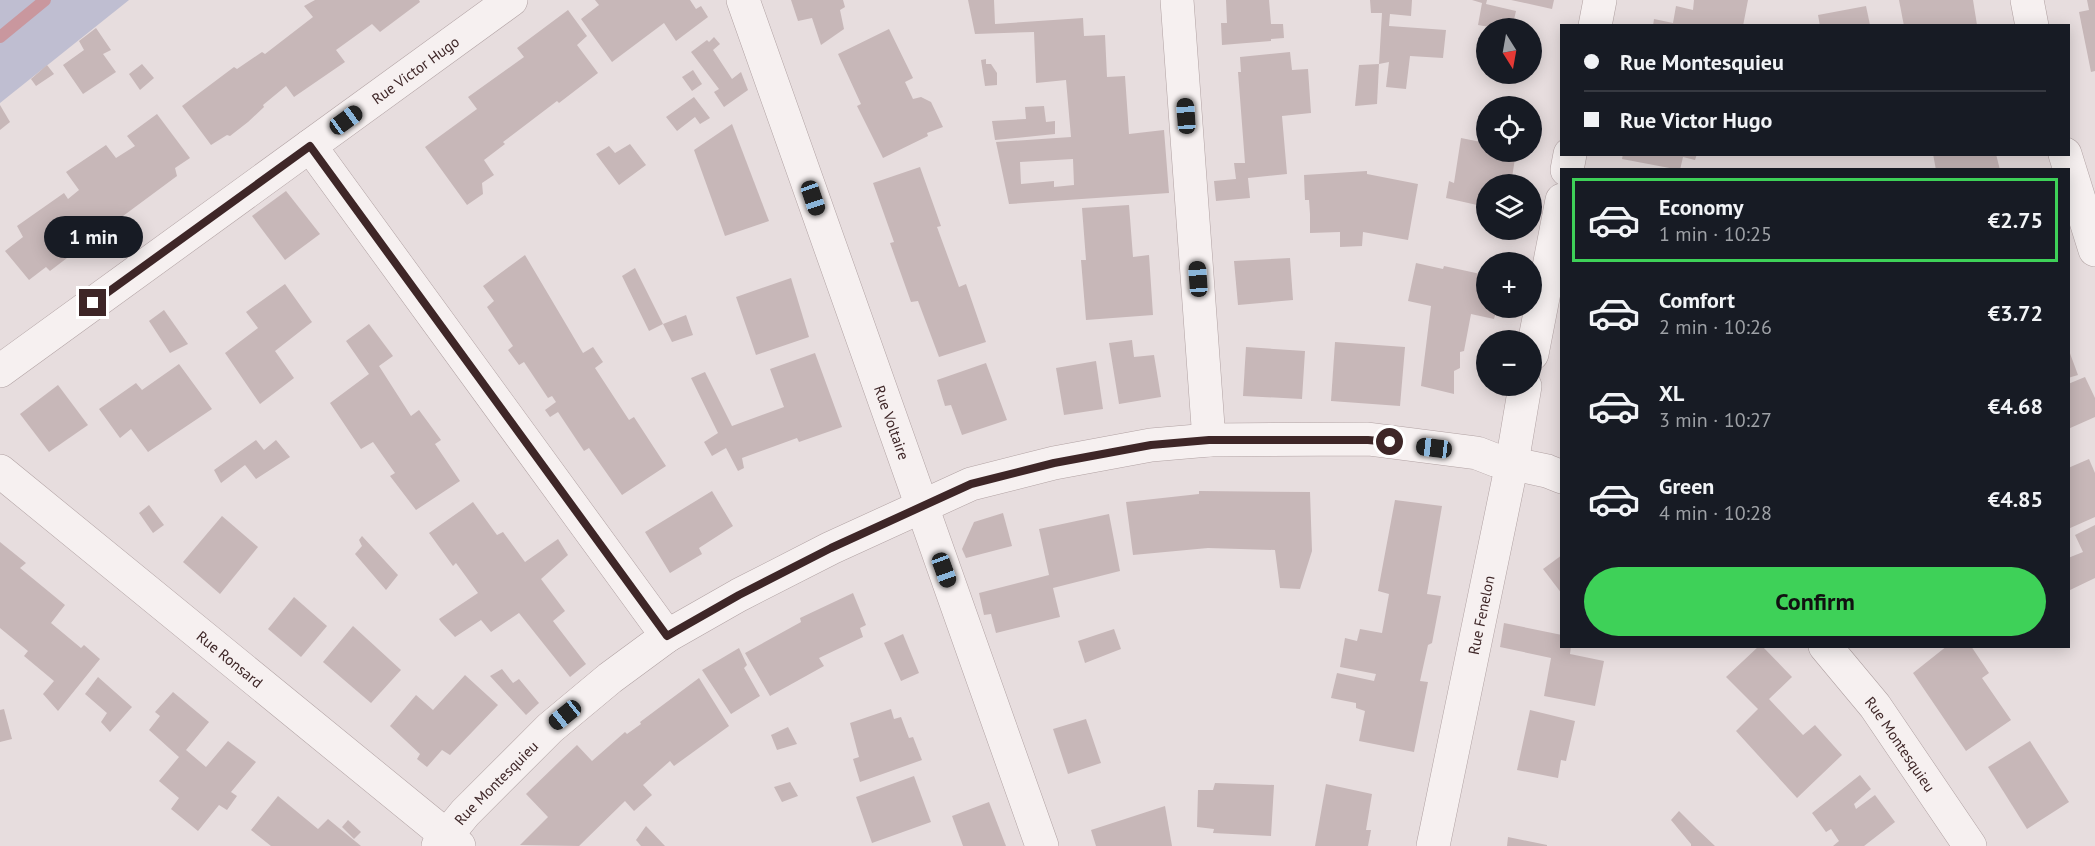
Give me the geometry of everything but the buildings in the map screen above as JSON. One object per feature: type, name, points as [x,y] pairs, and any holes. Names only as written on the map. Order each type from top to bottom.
[{"type":"street","name":"Rue Victor Hugo","points":[[0,371],[511,0]]},
{"type":"street","name":"Rue Voltaire","points":[[742,0],[1042,846]]},
{"type":"street","points":[[1177,0],[1209,440]]},
{"type":"street","points":[[1595,24],[1600,0]]},
{"type":"street","points":[[2027,0],[2032,24]]},
{"type":"street","points":[[310,146],[667,636]]},
{"type":"street","points":[[2067,156],[2095,250]]},
{"type":"street","points":[[1537,330],[1560,210]]},
{"type":"street","name":"Rue Fenelon","points":[[1433,846],[1512,463],[1523,396]]},
{"type":"street","name":"Rue Montesquieu","points":[[448,842],[465,813],[550,728],[610,678],[667,636],[831,548],[971,484],[1054,463],[1151,445],[1209,440],[1368,440],[1477,453],[1560,476]]},
{"type":"street","name":"Rue Ronsard","points":[[0,471],[448,842]]},
{"type":"street","name":"Rue Montesquieu","points":[[1827,648],[1875,705],[1971,846]]},
{"type":"shaded area","points":[[0,0],[129,0],[0,103]]},
{"type":"waterway","points":[[0,37],[45,0]]},
{"type":"route","points":[[93,303],[310,146],[667,636],[739,595],[831,548],[971,484],[1054,463],[1151,445],[1209,440],[1390,442]]}]
